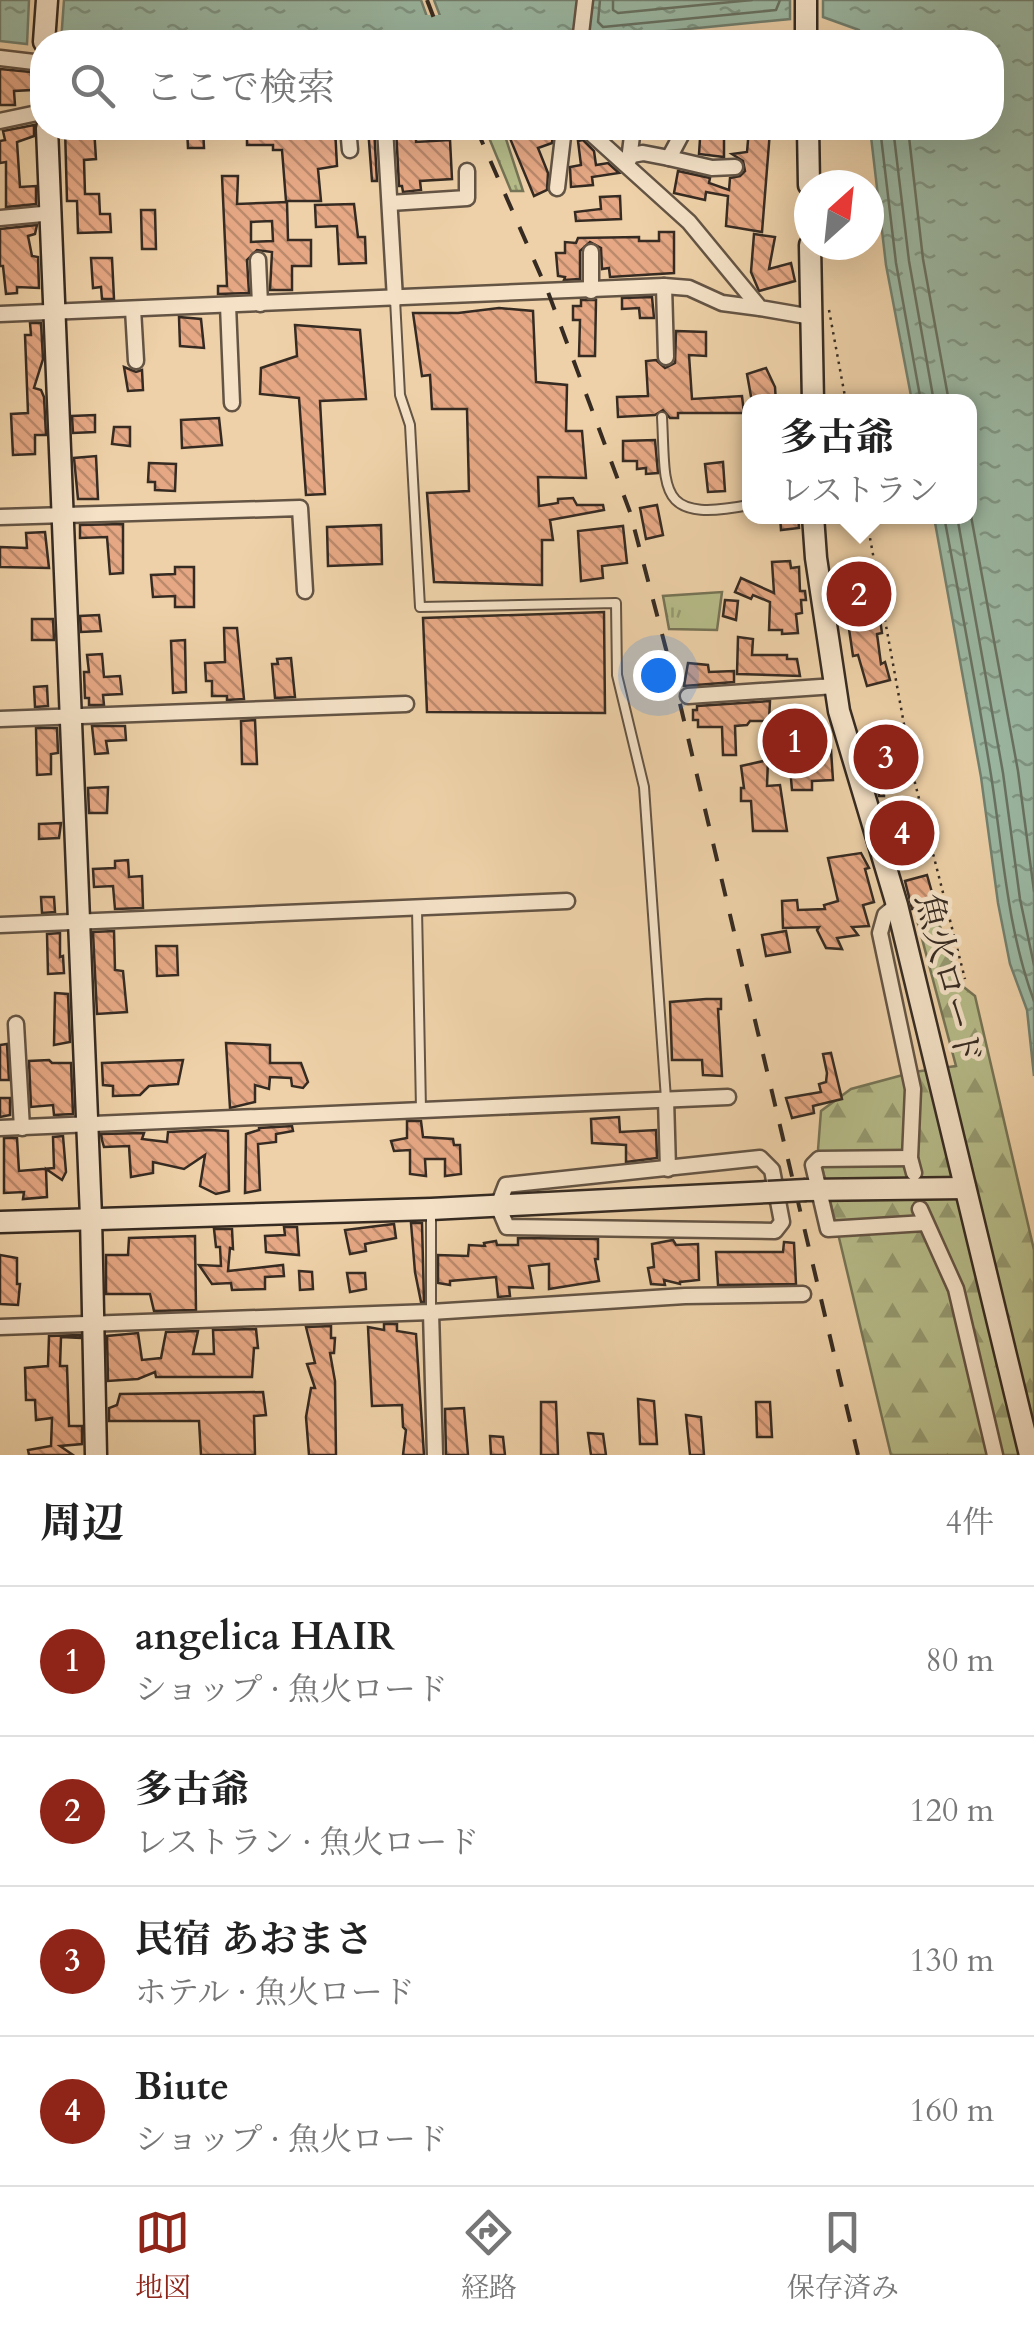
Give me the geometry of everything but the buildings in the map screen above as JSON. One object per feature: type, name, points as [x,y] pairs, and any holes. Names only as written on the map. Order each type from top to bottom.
[{"type":"street","points":[[45,30],[47,0]]},
{"type":"street","points":[[581,30],[585,0]]},
{"type":"street","points":[[806,0],[806,30]]},
{"type":"street","points":[[0,58],[30,62]]},
{"type":"street","points":[[0,121],[30,115]]},
{"type":"street","points":[[48,140],[91,1217],[96,1455]]},
{"type":"street","points":[[349,140],[350,150]]},
{"type":"street","points":[[386,140],[395,298]]},
{"type":"street","points":[[557,188],[563,140]]},
{"type":"street","points":[[602,140],[629,160],[689,222],[760,308]]},
{"type":"street","points":[[629,160],[632,140]]},
{"type":"street","points":[[669,158],[679,140]]},
{"type":"street","points":[[808,140],[809,170]]},
{"type":"street","points":[[629,160],[643,153],[712,168],[735,166]]},
{"type":"street","points":[[390,203],[467,198],[467,172]]},
{"type":"street","points":[[0,218],[53,213]]},
{"type":"street","points":[[591,252],[591,290]]},
{"type":"street","points":[[258,260],[260,304]]},
{"type":"street","points":[[812,260],[817,314],[813,394]]},
{"type":"street","points":[[664,286],[666,358]]},
{"type":"street","points":[[0,314],[664,286],[688,288],[722,303],[817,314]]},
{"type":"street","points":[[228,305],[232,403]]},
{"type":"street","points":[[132,308],[136,360]]},
{"type":"street","points":[[0,517],[300,508],[305,591]]},
{"type":"street","name":"魚火ロード","points":[[814,524],[839,711],[897,905],[1030,1455]]},
{"type":"street","points":[[688,696],[836,686]]},
{"type":"street","points":[[0,718],[406,704]]},
{"type":"street","points":[[0,925],[566,901]]},
{"type":"street","points":[[897,905],[884,915],[880,934],[913,1088],[912,1166],[819,1159],[814,1165],[813,1190],[828,1230],[922,1216],[952,1278],[995,1455]]},
{"type":"street","points":[[16,1024],[22,1128]]},
{"type":"street","points":[[0,1128],[728,1097]]},
{"type":"street","points":[[666,1099],[668,1169]]},
{"type":"street","points":[[760,1158],[772,1170],[780,1228],[639,1231],[507,1226],[498,1206],[506,1185],[760,1158]]},
{"type":"street","points":[[0,1222],[431,1209],[813,1190],[964,1188]]},
{"type":"street","points":[[0,1327],[803,1294]]},
{"type":"street","points":[[431,1312],[435,1455]]},
{"type":"lane","points":[[395,298],[400,395],[410,424],[420,607],[616,603],[617,674],[644,788],[666,1099]]},
{"type":"lane","points":[[662,416],[666,488],[672,500],[689,508],[742,505]]},
{"type":"lane","points":[[416,908],[421,1109]]},
{"type":"lane","points":[[431,1209],[431,1312]]},
{"type":"path","points":[[817,314],[829,310],[845,394]]},
{"type":"path","points":[[867,524],[914,779],[965,979]]},
{"type":"green space","points":[[490,140],[506,140],[523,191],[511,191]]},
{"type":"green space","points":[[722,592],[717,630],[669,629],[663,596]]},
{"type":"green space","points":[[917,920],[938,921],[961,985],[975,996],[1034,1250],[1034,1455],[891,1455],[818,1150],[821,1111],[851,1089],[914,1072],[956,1066]]},
{"type":"water","points":[[0,0],[29,0],[27,44],[0,41]]},
{"type":"water","points":[[64,0],[421,0],[432,30],[62,30]]},
{"type":"water","points":[[434,0],[578,0],[575,30],[445,30]]},
{"type":"water","points":[[591,0],[790,0],[790,19],[678,30],[587,30]]},
{"type":"water","points":[[823,0],[1034,0],[1034,1076],[1027,1010],[1010,964],[998,903],[981,777],[935,524],[977,524],[977,394],[911,394],[886,265],[884,170],[875,170],[871,140],[1004,140],[1004,30],[859,30],[823,17]]},
{"type":"waterway","points":[[401,26],[474,26]]},
{"type":"railway","points":[[427,0],[438,30]]},
{"type":"railway","points":[[481,140],[548,292],[630,512],[677,691],[858,1455]]},
{"type":"place","name":"多古爺","points":[[859,594]]},
{"type":"place","name":"angelica HAIR","points":[[795,741]]},
{"type":"place","name":"民宿 あおまさ","points":[[886,757]]},
{"type":"place","name":"Biute","points":[[902,833]]}]
